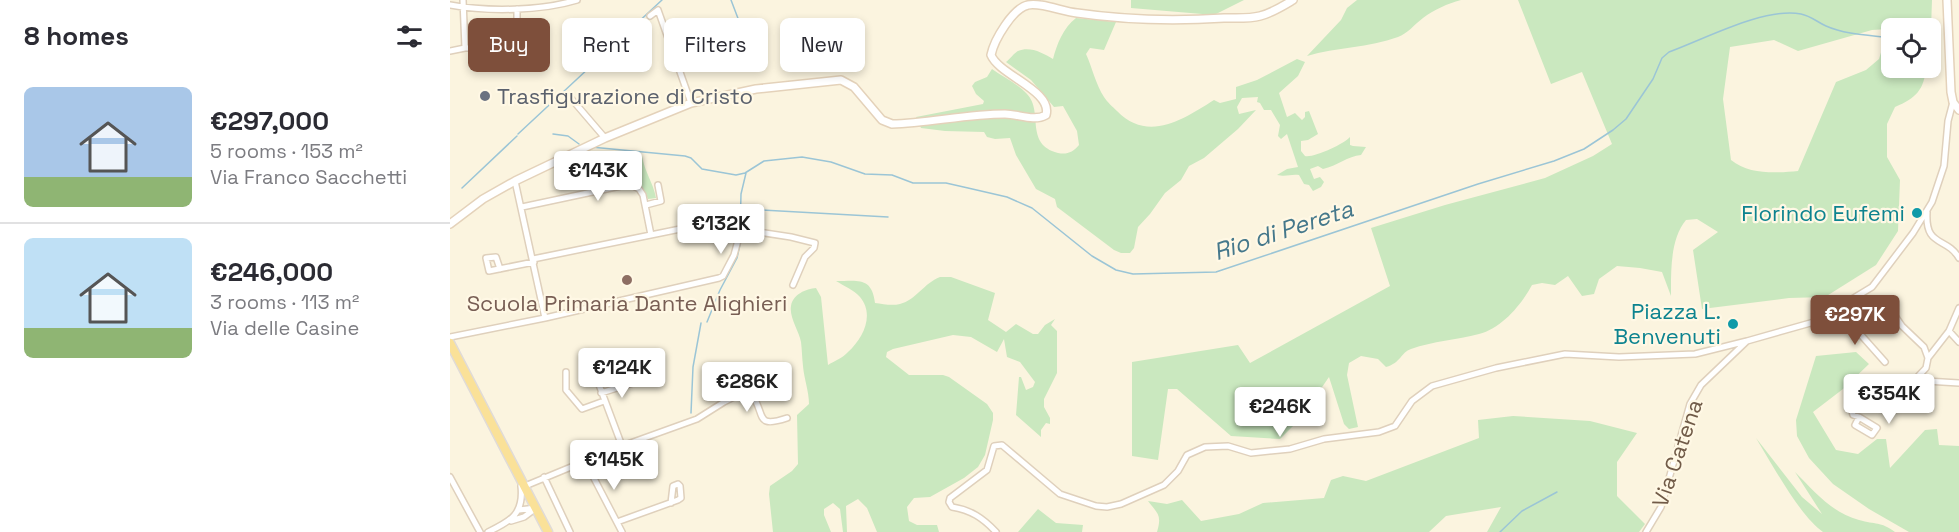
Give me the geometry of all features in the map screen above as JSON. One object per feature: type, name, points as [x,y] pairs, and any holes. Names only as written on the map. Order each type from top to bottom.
[{"type":"main road","points":[[450,224],[483,199],[514,181],[604,138],[691,103],[756,89],[844,81],[854,87],[885,123],[900,124],[1005,114],[1038,118],[1046,115],[1044,102],[1035,92],[996,63],[991,55],[1013,14],[1031,4],[1078,14],[1210,19],[1258,17],[1293,0]]},
{"type":"main road","points":[[1947,0],[1951,92],[1953,102],[1959,110]]},
{"type":"main road","points":[[450,342],[546,528]]},
{"type":"street","points":[[463,0],[465,48]]},
{"type":"street","points":[[450,5],[464,8],[517,9],[536,3],[561,5],[578,0]]},
{"type":"street","points":[[450,51],[465,48],[517,47],[517,9]]},
{"type":"street","points":[[650,16],[658,10],[691,103]]},
{"type":"street","points":[[568,96],[604,138]]},
{"type":"street","name":"Via Catena","points":[[1646,532],[1661,507],[1690,404],[1701,385],[1747,341],[1814,322],[1872,287],[1913,233],[1932,202],[1944,166],[1948,121],[1953,102]]},
{"type":"street","points":[[514,181],[522,207],[545,318]]},
{"type":"street","points":[[522,207],[630,184],[639,189],[646,205],[651,235]]},
{"type":"street","points":[[646,205],[661,201],[658,185]]},
{"type":"street","points":[[1927,210],[1928,230],[1935,240],[1950,247],[1959,258]]},
{"type":"street","points":[[500,269],[690,227]]},
{"type":"street","points":[[450,337],[719,278],[723,276],[734,255],[740,233],[745,230],[815,243],[814,248],[805,256],[793,285]]},
{"type":"street","points":[[1814,322],[1825,324],[1869,302],[1881,303],[1924,348],[1928,358]]},
{"type":"street","points":[[1859,417],[1853,415],[1851,407],[1854,401],[1896,396],[1920,375],[1926,368],[1928,358],[1949,331],[1959,308]]},
{"type":"street","points":[[1849,314],[1861,335],[1885,362]]},
{"type":"street","points":[[1949,331],[1959,342]]},
{"type":"street","points":[[996,532],[976,513],[952,507],[949,502],[950,498],[987,470],[994,446],[998,444],[1060,494],[1096,506],[1107,507],[1121,504],[1164,485],[1178,471],[1187,455],[1205,447],[1228,446],[1251,453],[1290,449],[1324,439],[1379,432],[1395,426],[1412,401],[1432,386],[1496,368],[1565,354],[1619,357],[1695,354],[1747,341]]},
{"type":"street","points":[[592,366],[622,446]]},
{"type":"street","points":[[566,372],[566,390],[582,409],[604,400]]},
{"type":"street","points":[[1920,375],[1926,381],[1959,383]]},
{"type":"street","points":[[601,393],[636,382]]},
{"type":"street","points":[[507,522],[519,510],[523,482],[544,477],[698,419],[724,402],[747,393],[756,400],[759,412],[767,422],[772,423],[787,418]]},
{"type":"street","points":[[585,461],[622,532]]},
{"type":"street","points":[[450,477],[480,532]]},
{"type":"street","points":[[544,477],[570,532]]},
{"type":"street","points":[[617,522],[671,502]]},
{"type":"street","points":[[519,510],[536,508]]},
{"type":"street","points":[[488,532],[507,522],[524,517],[536,508]]},
{"type":"street","points":[[524,517],[535,518],[546,528]]},
{"type":"green space","points":[[1131,0],[1244,0],[1214,15],[1131,8]]},
{"type":"green space","points":[[1357,0],[1461,0],[1432,12],[1405,34],[1387,41],[1307,56],[1341,20],[1347,8]]},
{"type":"green space","points":[[1518,0],[1932,0],[1931,18],[1881,18],[1881,29],[1798,51],[1774,40],[1730,47],[1723,99],[1731,160],[1755,171],[1798,171],[1836,82],[1866,70],[1879,59],[1881,52],[1881,78],[1924,78],[1921,88],[1914,97],[1895,107],[1887,124],[1887,157],[1900,180],[1898,231],[1876,265],[1825,297],[1789,298],[1702,309],[1693,250],[1718,232],[1697,219],[1686,220],[1674,246],[1671,296],[1662,272],[1617,266],[1599,279],[1594,294],[1582,296],[1568,276],[1555,285],[1542,283],[1532,285],[1510,315],[1487,331],[1411,349],[1395,363],[1386,367],[1378,359],[1361,356],[1349,363],[1347,375],[1358,427],[1349,429],[1344,424],[1329,377],[1300,419],[1280,439],[1231,436],[1177,389],[1168,389],[1158,460],[1132,456],[1132,362],[1238,345],[1250,363],[1390,286],[1371,228],[1545,178],[1593,156],[1612,144],[1582,72],[1551,84]]},
{"type":"green space","points":[[1076,18],[1116,22],[1104,50],[1090,48],[1086,54],[1104,97],[1129,120],[1153,127],[1166,125],[1214,100],[1220,103],[1236,99],[1236,87],[1257,80],[1297,59],[1305,62],[1298,76],[1279,93],[1287,117],[1295,113],[1302,120],[1305,112],[1309,111],[1318,134],[1301,141],[1301,151],[1305,156],[1322,153],[1350,137],[1350,145],[1366,147],[1361,155],[1333,166],[1323,169],[1318,166],[1310,169],[1314,179],[1320,177],[1324,182],[1321,187],[1313,191],[1309,185],[1304,184],[1299,175],[1277,175],[1287,169],[1298,167],[1287,134],[1281,139],[1278,136],[1280,125],[1271,110],[1264,110],[1257,102],[1258,97],[1242,98],[1237,107],[1239,114],[1256,110],[1204,158],[1189,166],[1181,180],[1165,193],[1138,227],[1134,248],[1130,253],[1114,250],[1057,207],[1055,199],[1036,189],[1016,155],[1010,138],[995,139],[987,137],[984,132],[921,128],[916,117],[983,104],[984,101],[976,94],[972,86],[975,82],[987,77],[992,69],[1015,84],[1032,101],[1041,143],[1058,153],[1064,154],[1072,151],[1079,145],[1077,131],[1063,106],[1054,107],[1031,80],[1006,62],[1018,51],[1027,49],[1053,59],[1061,37]]},
{"type":"green space","points":[[624,154],[642,156],[656,198],[648,199],[639,184],[624,175]]},
{"type":"green space","points":[[940,277],[951,277],[995,293],[988,320],[1006,332],[1016,324],[1033,334],[1038,334],[1045,325],[1055,319],[1051,325],[1057,331],[1057,373],[1044,399],[1044,407],[1050,418],[1050,424],[1046,423],[1041,430],[1041,437],[1016,415],[1019,377],[1026,390],[1033,387],[1035,382],[1020,362],[1007,357],[1004,339],[997,352],[971,337],[953,335],[893,349],[887,352],[886,357],[909,375],[949,377],[987,404],[993,413],[985,455],[978,467],[964,478],[930,497],[914,498],[907,507],[909,521],[917,525],[937,525],[939,532],[877,532],[867,508],[858,499],[846,506],[847,532],[843,532],[840,509],[833,503],[824,509],[831,532],[773,532],[770,486],[798,464],[797,415],[809,404],[801,342],[791,310],[794,298],[804,291],[816,288],[821,297],[828,365],[844,356],[853,346],[862,333],[867,319],[867,311],[860,297],[836,281],[857,281],[867,284],[871,288],[875,303],[894,305],[911,299],[929,283]]},
{"type":"green space","points":[[1856,352],[1869,364],[1843,389],[1813,412],[1836,450],[1858,454],[1877,439],[1886,439],[1890,468],[1925,430],[1937,429],[1939,445],[1959,446],[1959,532],[1909,532],[1869,509],[1833,484],[1809,458],[1797,436],[1796,420],[1816,356]]},
{"type":"green space","points":[[1513,416],[1590,421],[1637,433],[1617,462],[1617,496],[1645,524],[1639,532],[1487,532],[1501,507],[1446,516],[1429,532],[1157,532],[1158,515],[1148,501],[1167,504],[1182,500],[1201,521],[1239,514],[1263,503],[1324,498],[1331,480],[1343,476],[1366,481],[1479,438],[1478,420]]},
{"type":"green space","points":[[1756,438],[1802,497],[1822,514],[1795,472],[1840,512],[1849,517],[1882,525],[1895,532],[1823,532],[1795,502]]},
{"type":"green space","points":[[1038,509],[1056,523],[1083,525],[1082,532],[1018,532]]},
{"type":"waterway","points":[[518,134],[662,0]]},
{"type":"waterway","points":[[731,0],[738,18]]},
{"type":"waterway","name":"Rio di Pereta","points":[[591,147],[685,156],[691,158],[702,169],[736,175],[745,173],[764,161],[802,157],[831,162],[865,174],[892,175],[913,183],[946,183],[1007,197],[1032,208],[1092,256],[1116,270],[1133,274],[1216,272],[1478,184],[1554,161],[1584,149],[1626,119],[1653,79],[1662,58],[1669,52],[1735,26],[1770,15],[1801,14],[1840,31],[1881,37]]},
{"type":"waterway","name":"Rio di Pereta","points":[[553,134],[568,136],[579,144]]},
{"type":"waterway","points":[[462,188],[517,136]]},
{"type":"waterway","points":[[740,231],[741,194],[746,173]]},
{"type":"waterway","points":[[742,209],[888,217]]},
{"type":"waterway","points":[[707,322],[720,290],[737,258],[742,235]]},
{"type":"waterway","points":[[691,413],[693,367],[701,323]]},
{"type":"waterway","points":[[1500,532],[1522,511],[1557,492]]},
{"type":"place","name":"Trasfigurazione di Cristo","points":[[485,96]]},
{"type":"place","name":"Florindo Eufemi","points":[[1917,213]]},
{"type":"place","name":"Scuola Primaria Dante Alighieri","points":[[627,280]]},
{"type":"place","name":"Piazza L. Benvenuti","points":[[1733,324]]}]
